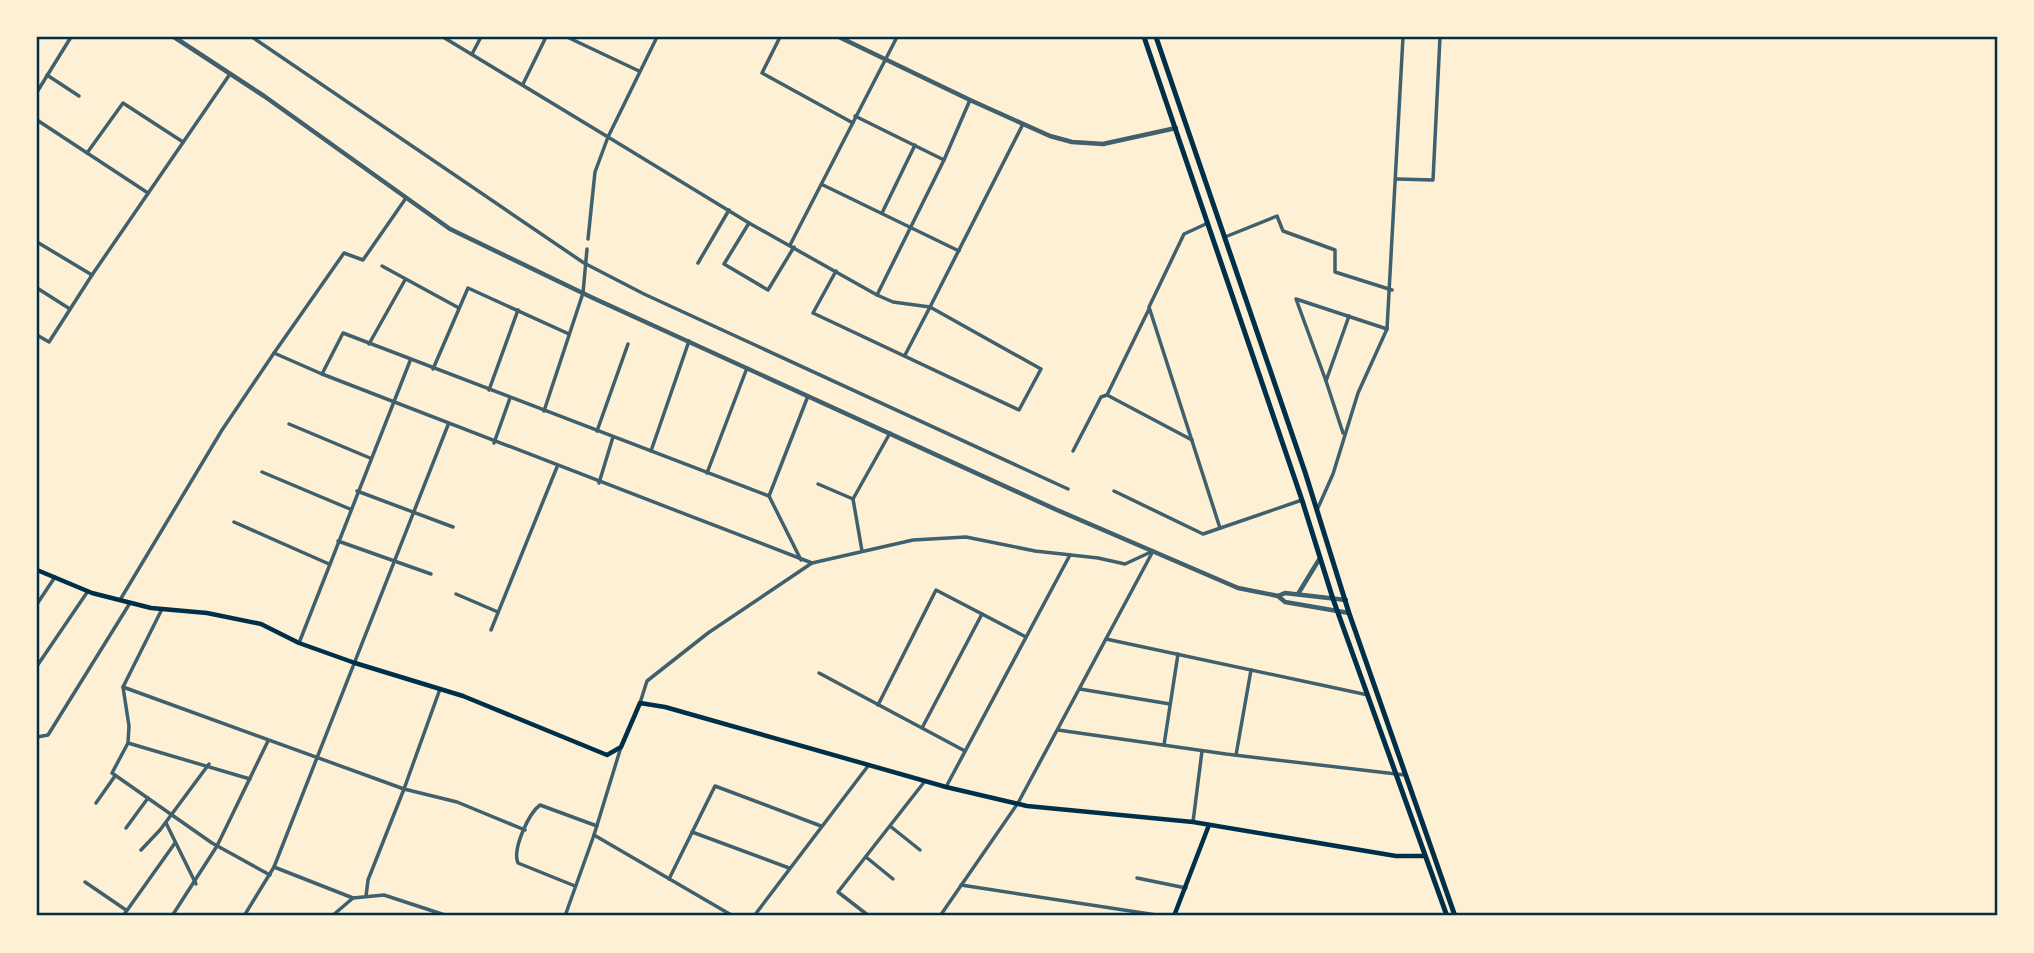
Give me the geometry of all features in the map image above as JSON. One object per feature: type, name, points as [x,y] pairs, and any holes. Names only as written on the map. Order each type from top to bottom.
[{"type":"highway","points":[[1144,37],[1177,127],[1337,611],[1447,916]]},
{"type":"highway","points":[[1156,37],[1349,612],[1455,916]]},
{"type":"main road","points":[[37,569],[88,591],[130,603],[261,624],[299,643],[440,689],[561,734],[607,755],[621,747],[640,703],[665,707],[946,787],[1018,803],[1193,821],[1396,856],[1425,856]]},
{"type":"main road","points":[[1174,916],[1209,825]]},
{"type":"street","points":[[37,92],[71,37]]},
{"type":"street","points":[[174,37],[450,229],[808,396],[1238,588],[1278,596],[1285,602],[1349,612]]},
{"type":"street","points":[[252,37],[584,263],[644,294],[1068,489]]},
{"type":"street","points":[[443,37],[749,223],[792,246],[836,271],[877,295],[893,302],[930,307],[1041,369],[1019,410],[813,313],[836,271]]},
{"type":"street","points":[[472,54],[481,37]]},
{"type":"street","points":[[523,84],[546,37]]},
{"type":"street","points":[[567,37],[639,71]]},
{"type":"street","points":[[588,239],[596,173],[608,137],[657,37]]},
{"type":"street","points":[[780,37],[762,73],[853,123]]},
{"type":"street","points":[[839,37],[1023,124],[1072,142],[1102,144],[1177,127]]},
{"type":"street","points":[[749,223],[724,264],[768,290],[897,37]]},
{"type":"street","points":[[1316,511],[1333,474],[1343,435],[1387,329],[1392,290],[1403,37]]},
{"type":"street","points":[[1397,179],[1433,180],[1440,37]]},
{"type":"street","points":[[37,335],[49,342],[230,74]]},
{"type":"street","points":[[47,75],[79,96]]},
{"type":"street","points":[[877,295],[944,160],[970,100]]},
{"type":"street","points":[[87,153],[122,103],[183,142]]},
{"type":"street","points":[[855,116],[944,160]]},
{"type":"street","points":[[37,120],[148,193]]},
{"type":"street","points":[[905,355],[1023,124]]},
{"type":"street","points":[[882,212],[915,145]]},
{"type":"street","points":[[823,185],[959,251]]},
{"type":"street","points":[[120,600],[215,440],[344,253],[363,260],[407,198]]},
{"type":"street","points":[[698,263],[729,210]]},
{"type":"street","points":[[1225,237],[1277,216],[1283,231],[1335,250],[1335,272],[1392,290]]},
{"type":"street","points":[[1073,451],[1101,397],[1107,395],[1184,234],[1209,223]]},
{"type":"street","points":[[37,242],[92,275]]},
{"type":"street","points":[[544,411],[583,293],[587,249]]},
{"type":"street","points":[[382,266],[459,307]]},
{"type":"street","points":[[369,344],[405,280]]},
{"type":"street","points":[[37,288],[70,309]]},
{"type":"street","points":[[433,369],[468,288],[569,334]]},
{"type":"street","points":[[1343,435],[1296,299],[1387,329]]},
{"type":"street","points":[[1149,307],[1220,528]]},
{"type":"street","points":[[489,390],[518,310]]},
{"type":"street","points":[[1326,381],[1349,316]]},
{"type":"street","points":[[322,374],[343,333],[769,496],[801,560]]},
{"type":"street","points":[[651,451],[688,341]]},
{"type":"street","points":[[597,431],[628,344]]},
{"type":"street","points":[[274,353],[494,443],[812,563]]},
{"type":"street","points":[[299,643],[410,360]]},
{"type":"street","points":[[707,473],[747,368]]},
{"type":"street","points":[[1107,395],[1192,440]]},
{"type":"street","points":[[769,496],[808,396]]},
{"type":"street","points":[[494,443],[510,398]]},
{"type":"street","points":[[289,424],[370,458]]},
{"type":"street","points":[[244,916],[274,867],[448,425]]},
{"type":"street","points":[[862,551],[853,499],[890,433]]},
{"type":"street","points":[[599,483],[613,437]]},
{"type":"street","points":[[491,629],[557,467]]},
{"type":"street","points":[[262,472],[350,509]]},
{"type":"street","points":[[818,484],[853,499]]},
{"type":"street","points":[[357,491],[453,527]]},
{"type":"street","points":[[1114,491],[1203,534],[1302,500]]},
{"type":"street","points":[[234,522],[329,564]]},
{"type":"street","points":[[640,703],[647,681],[708,633],[812,563],[913,540],[965,537],[1035,551],[1125,564],[1153,551]]},
{"type":"street","points":[[338,541],[431,574]]},
{"type":"street","points":[[940,916],[1018,803],[1153,551]]},
{"type":"street","points":[[946,787],[1070,555]]},
{"type":"street","points":[[1298,594],[1320,558]]},
{"type":"street","points":[[37,604],[55,577]]},
{"type":"street","points":[[878,705],[936,590],[1026,637]]},
{"type":"street","points":[[37,666],[88,591]]},
{"type":"street","points":[[1278,596],[1286,593],[1346,600]]},
{"type":"street","points":[[456,594],[498,612]]},
{"type":"street","points":[[37,737],[48,734],[130,603]]},
{"type":"street","points":[[162,609],[123,687],[128,743],[112,773],[217,846],[270,874]]},
{"type":"street","points":[[922,728],[982,614]]},
{"type":"street","points":[[1107,639],[1368,695]]},
{"type":"street","points":[[1164,745],[1178,654]]},
{"type":"street","points":[[1236,755],[1251,670]]},
{"type":"street","points":[[819,673],[965,751]]},
{"type":"street","points":[[123,687],[404,789],[457,802],[525,830]]},
{"type":"street","points":[[366,896],[368,880],[440,689]]},
{"type":"street","points":[[1080,689],[1170,704]]},
{"type":"street","points":[[1058,730],[1202,751],[1405,775]]},
{"type":"street","points":[[172,916],[196,884],[217,846],[268,740]]},
{"type":"street","points":[[128,743],[209,764],[250,779]]},
{"type":"street","points":[[565,916],[597,827],[621,747]]},
{"type":"street","points":[[1193,821],[1202,751]]},
{"type":"street","points":[[141,850],[209,764]]},
{"type":"street","points":[[754,916],[868,766]]},
{"type":"street","points":[[96,803],[116,776]]},
{"type":"street","points":[[869,916],[838,892],[925,781]]},
{"type":"street","points":[[669,879],[715,786],[821,826]]},
{"type":"street","points":[[126,828],[148,798]]},
{"type":"street","points":[[576,886],[518,863],[516,858],[525,830],[534,810],[540,805],[597,827]]},
{"type":"street","points":[[165,821],[196,884]]},
{"type":"street","points":[[890,825],[920,850]]},
{"type":"street","points":[[692,832],[790,868]]},
{"type":"street","points":[[594,835],[733,916]]},
{"type":"street","points":[[123,916],[175,843]]},
{"type":"street","points":[[866,857],[893,879]]},
{"type":"street","points":[[274,867],[353,898],[383,895],[448,916]]},
{"type":"street","points":[[1137,878],[1186,888]]},
{"type":"street","points":[[85,881],[127,911]]},
{"type":"street","points":[[961,885],[1163,916]]},
{"type":"street","points":[[332,916],[353,898]]}]
